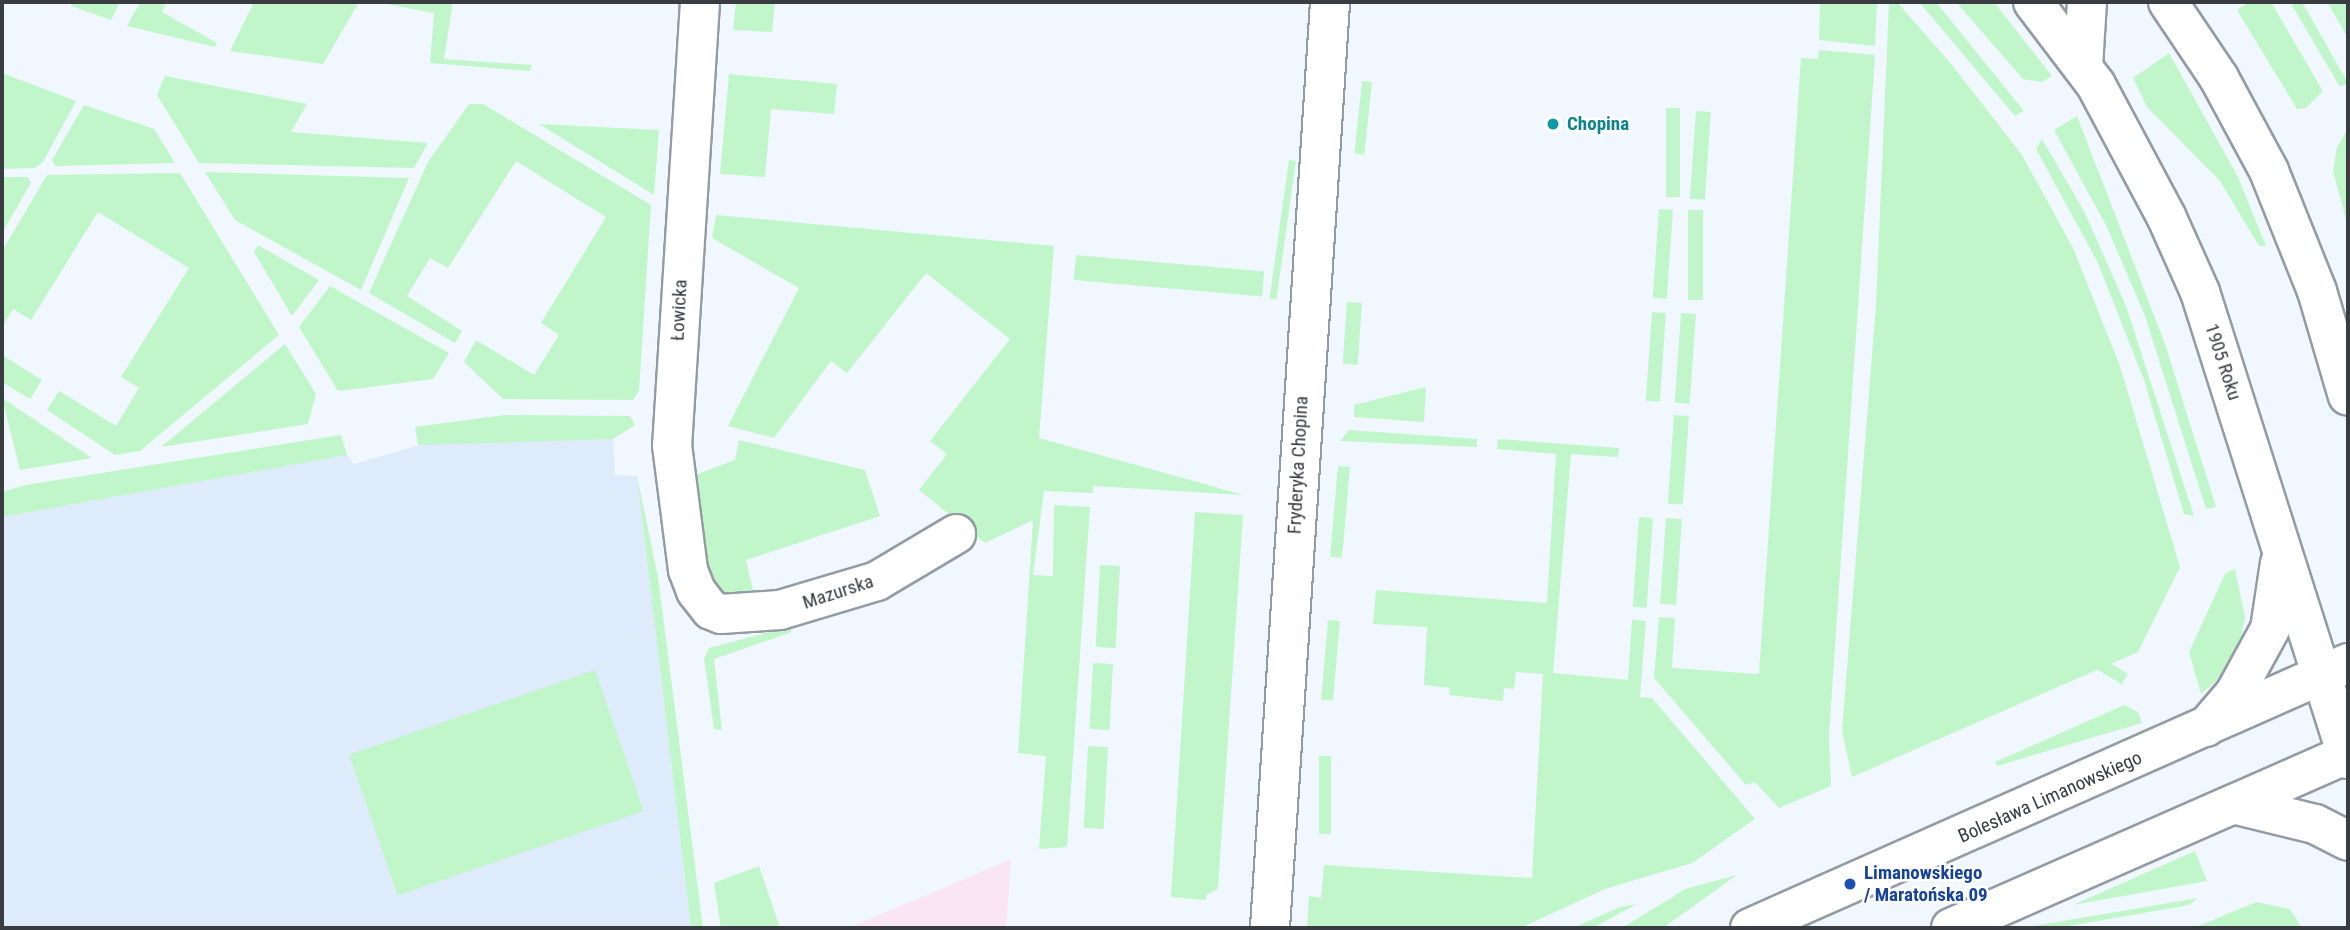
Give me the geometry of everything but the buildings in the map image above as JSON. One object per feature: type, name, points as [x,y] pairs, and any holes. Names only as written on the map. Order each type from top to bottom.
[{"type":"street","name":"Łowicka","points":[[701,2],[672,445],[688,570],[710,610]]},
{"type":"street","name":"Fryderyka Chopina","points":[[1270,928],[1330,2]]},
{"type":"street","name":"1905 Roku","points":[[2033,2],[2082,67],[2129,145],[2200,292],[2281,547],[2335,669],[2348,756]]},
{"type":"street","points":[[2082,67],[2087,2]]},
{"type":"street","points":[[2178,10],[2269,171],[2317,291],[2348,396]]},
{"type":"street","name":"Mazurska","points":[[710,610],[750,615],[863,585],[956,534]]},
{"type":"street","points":[[2206,727],[2235,693],[2270,629],[2278,599],[2281,547]]},
{"type":"street","name":"Bolesława Limanowskiego","points":[[1750,928],[2335,669]]},
{"type":"street","points":[[1951,928],[2348,756]]},
{"type":"street","points":[[2237,805],[2306,821],[2348,841]]},
{"type":"shaded area","points":[[613,439],[615,475],[637,476],[691,928],[2,928],[2,517],[347,455],[354,464],[427,443]]},
{"type":"shaded area","points":[[1011,859],[1006,928],[848,928],[958,882]]},
{"type":"green space","points":[[73,2],[120,2],[111,20],[71,6]]},
{"type":"green space","points":[[140,2],[167,2],[162,12],[217,43],[215,47],[127,26]]},
{"type":"green space","points":[[254,2],[359,2],[323,64],[230,51]]},
{"type":"green space","points":[[376,2],[453,2],[444,59],[532,65],[530,71],[430,63],[434,13]]},
{"type":"green space","points":[[736,2],[775,2],[772,32],[733,30]]},
{"type":"green space","points":[[1820,2],[1877,2],[1875,46],[1819,40]]},
{"type":"green space","points":[[1889,2],[1897,2],[1952,65],[2022,155],[2073,248],[2120,366],[2180,567],[2138,652],[1852,777],[1842,731],[1876,305]]},
{"type":"green space","points":[[1919,2],[1936,2],[2024,111],[2015,116]]},
{"type":"green space","points":[[1956,2],[1994,2],[2052,76],[2042,82],[2023,79]]},
{"type":"green space","points":[[2249,2],[2271,2],[2323,91],[2306,108],[2297,109],[2237,10]]},
{"type":"green space","points":[[2290,2],[2302,2],[2348,83],[2340,87]]},
{"type":"green space","points":[[2327,2],[2348,2],[2348,38]]},
{"type":"green space","points":[[1819,50],[1875,55],[1829,735],[1831,786],[1779,808],[1755,782],[1746,785],[1654,678],[1659,617],[1675,618],[1672,668],[1759,674],[1801,58],[1818,59]]},
{"type":"green space","points":[[2169,53],[2238,177],[2266,246],[2259,246],[2220,181],[2147,107],[2133,78]]},
{"type":"green space","points":[[2,73],[76,101],[43,162],[35,168],[2,169]]},
{"type":"green space","points":[[729,74],[837,84],[834,114],[771,109],[765,177],[720,174]]},
{"type":"green space","points":[[165,76],[307,104],[291,132],[428,143],[414,168],[199,163],[157,95]]},
{"type":"green space","points":[[1362,81],[1372,82],[1364,155],[1354,154]]},
{"type":"green space","points":[[469,104],[483,104],[651,205],[639,391],[633,400],[503,399],[464,362],[476,340],[534,375],[559,335],[541,323],[606,217],[516,161],[448,268],[430,258],[407,296],[462,331],[455,343],[369,293],[428,162]]},
{"type":"green space","points":[[84,105],[154,129],[175,163],[55,166],[52,160]]},
{"type":"green space","points":[[1666,108],[1680,108],[1680,197],[1666,197]]},
{"type":"green space","points":[[1696,111],[1711,112],[1705,200],[1690,199]]},
{"type":"green space","points":[[2077,116],[2165,344],[2216,507],[2206,509],[2145,316],[2107,227],[2054,130]]},
{"type":"green space","points":[[539,124],[659,130],[654,195]]},
{"type":"green space","points":[[2346,132],[2348,227],[2333,171],[2337,147]]},
{"type":"green space","points":[[2042,139],[2084,211],[2126,306],[2194,516],[2184,514],[2144,380],[2097,261],[2036,149]]},
{"type":"green space","points":[[1289,160],[1296,161],[1276,300],[1270,299]]},
{"type":"green space","points":[[205,172],[409,178],[361,290],[235,220]]},
{"type":"green space","points":[[180,173],[279,335],[140,451],[115,455],[47,410],[59,391],[116,426],[139,388],[121,377],[189,268],[98,212],[31,320],[13,309],[2,327],[2,251],[47,175]]},
{"type":"green space","points":[[2,177],[28,177],[31,183],[2,233]]},
{"type":"green space","points":[[1659,209],[1673,210],[1667,299],[1653,298]]},
{"type":"green space","points":[[1688,210],[1703,210],[1703,300],[1688,300]]},
{"type":"green space","points":[[716,215],[1054,246],[1039,438],[1244,495],[1093,486],[1093,493],[1044,491],[1033,575],[1053,576],[1054,505],[1090,507],[1067,847],[1039,849],[1046,756],[1018,753],[1033,520],[985,543],[919,490],[947,454],[930,441],[1010,339],[926,273],[847,373],[831,361],[774,438],[728,426],[799,288],[712,238]]},
{"type":"green space","points":[[258,245],[319,280],[292,316],[254,252]]},
{"type":"green space","points":[[1076,255],[1264,271],[1262,296],[1074,280]]},
{"type":"green space","points":[[330,286],[449,353],[433,379],[338,391],[299,327]]},
{"type":"green space","points":[[1347,302],[1362,303],[1358,365],[1343,364]]},
{"type":"green space","points":[[1652,312],[1666,313],[1660,402],[1646,401]]},
{"type":"green space","points":[[1681,313],[1696,314],[1690,404],[1675,403]]},
{"type":"green space","points":[[285,344],[316,394],[308,424],[161,447]]},
{"type":"green space","points":[[2,355],[42,380],[30,399],[2,382]]},
{"type":"green space","points":[[1426,387],[1424,422],[1354,417],[1354,405]]},
{"type":"green space","points":[[2,398],[92,458],[20,470]]},
{"type":"green space","points":[[504,415],[630,416],[635,425],[613,439],[418,445],[415,427]]},
{"type":"green space","points":[[1674,415],[1689,416],[1683,505],[1668,504]]},
{"type":"green space","points":[[1349,430],[1477,439],[1477,447],[1340,441]]},
{"type":"green space","points":[[341,435],[347,455],[2,517],[2,492],[26,485]]},
{"type":"green space","points":[[1498,439],[1619,448],[1618,457],[1571,454],[1553,673],[1628,680],[1632,620],[1646,621],[1640,697],[1652,698],[1755,819],[1692,863],[1605,889],[1520,928],[1307,928],[1309,896],[1321,898],[1324,865],[1532,878],[1543,674],[1516,672],[1514,689],[1504,688],[1503,701],[1449,695],[1450,688],[1424,685],[1427,627],[1373,624],[1376,590],[1547,603],[1556,454],[1497,449]]},
{"type":"green space","points":[[739,440],[865,470],[880,516],[746,560],[754,594],[725,597],[715,589],[708,570],[692,476],[735,460]]},
{"type":"green space","points":[[1338,466],[1350,467],[1342,558],[1330,557]]},
{"type":"green space","points":[[637,476],[658,577],[703,928],[691,928]]},
{"type":"green space","points":[[1195,512],[1243,515],[1218,889],[1206,895],[1206,900],[1171,897]]},
{"type":"green space","points":[[1639,517],[1653,518],[1647,608],[1633,607]]},
{"type":"green space","points":[[1666,518],[1682,519],[1676,605],[1660,604]]},
{"type":"green space","points":[[1100,565],[1120,566],[1116,648],[1096,647]]},
{"type":"green space","points":[[2235,569],[2245,617],[2239,647],[2222,675],[2201,694],[2189,652],[2225,574]]},
{"type":"green space","points":[[1965,576],[2128,674],[2122,684],[1959,586]]},
{"type":"green space","points":[[1328,620],[1340,621],[1333,701],[1321,700]]},
{"type":"green space","points":[[789,627],[792,632],[714,659],[722,730],[714,729],[704,659],[709,648]]},
{"type":"green space","points":[[1093,663],[1113,664],[1110,730],[1090,729]]},
{"type":"green space","points":[[595,670],[644,811],[398,896],[349,755]]},
{"type":"green space","points":[[2124,705],[2138,712],[2142,723],[1997,766],[1995,762]]},
{"type":"green space","points":[[1088,746],[1108,747],[1104,829],[1084,828]]},
{"type":"green space","points":[[1319,756],[1331,756],[1331,834],[1319,834]]},
{"type":"green space","points":[[2195,851],[2207,881],[2073,905]]},
{"type":"green space","points":[[759,866],[780,928],[721,928],[714,883]]},
{"type":"green space","points":[[1737,875],[1663,928],[1622,928],[1685,889]]},
{"type":"green space","points":[[2198,898],[2189,905],[2058,928],[2021,928]]},
{"type":"green space","points":[[2256,902],[2290,909],[2302,928],[2176,928],[2201,925]]},
{"type":"green space","points":[[1637,904],[1592,928],[1573,928],[1620,907]]},
{"type":"place","name":"Chopina","points":[[1553,124]]},
{"type":"place","name":"Limanowskiego / Maratońska 09","points":[[1850,884]]}]
